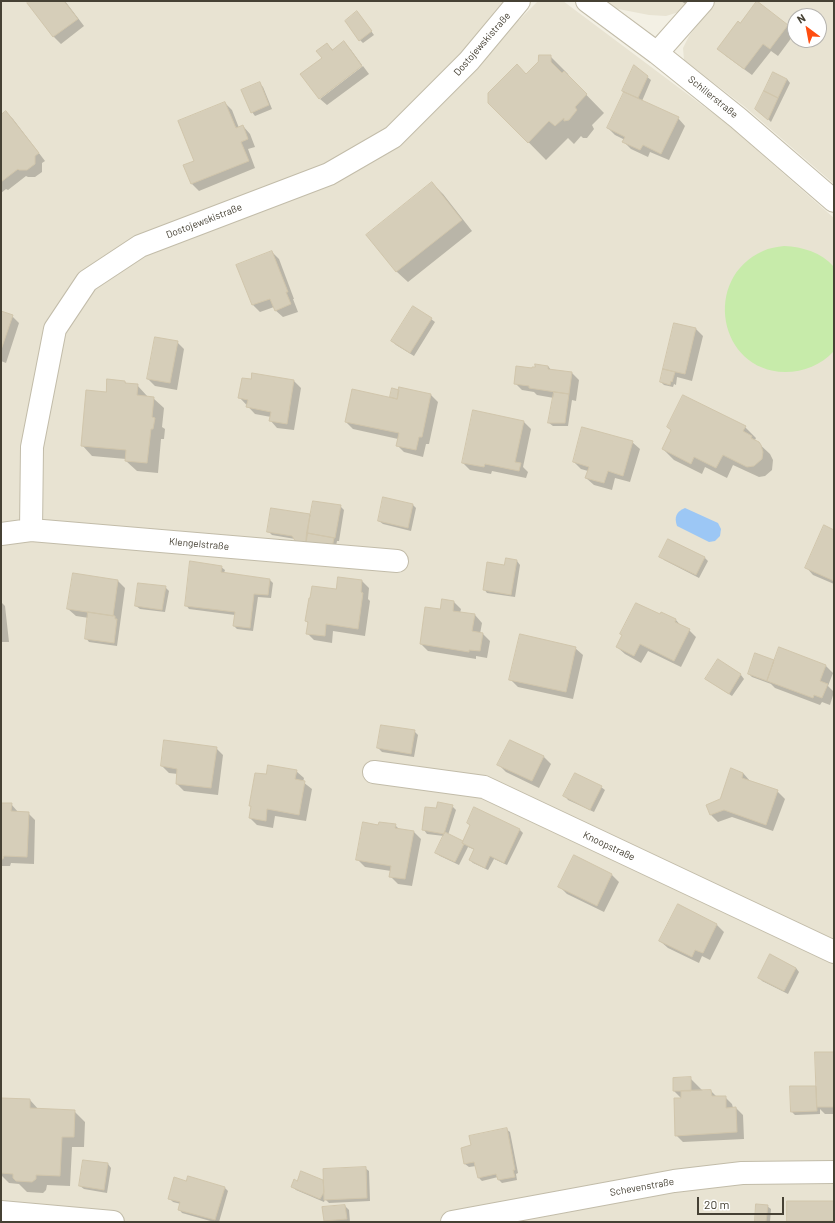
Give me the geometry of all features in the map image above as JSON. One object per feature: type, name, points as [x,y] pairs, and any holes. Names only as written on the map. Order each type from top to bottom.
[{"type":"street","name":"Dostojewskistraße","points":[[31,530],[32,447],[55,329],[87,281],[140,246],[329,174],[393,137],[469,61],[519,1]]},
{"type":"street","name":"Schillerstraße","points":[[587,1],[657,53],[738,118],[834,201]]},
{"type":"street","points":[[657,53],[703,1]]},
{"type":"street","name":"Klengelstraße","points":[[1,534],[31,530],[397,561]]},
{"type":"street","name":"Knoopstraße","points":[[374,772],[484,788],[834,952]]},
{"type":"street","name":"Schevenstraße","points":[[452,1222],[674,1181],[742,1173],[834,1172]]},
{"type":"street","points":[[1,1212],[113,1222]]},
{"type":"shaded area","points":[[1,1],[506,1],[504,5],[519,20],[538,1],[563,1],[726,123],[834,218],[834,1222],[1,1222]]},
{"type":"shaded area","points":[[605,1],[834,1],[834,184],[745,107],[684,60],[683,48],[689,36],[707,12],[679,12],[666,16],[649,15],[613,8]]},
{"type":"green space","points":[[784,246],[811,251],[829,262],[834,267],[834,351],[824,360],[812,367],[792,372],[762,368],[745,356],[733,340],[726,321],[725,301],[731,281],[744,264],[763,251],[770,248]]},
{"type":"water","points":[[685,508],[718,523],[721,529],[720,536],[715,541],[709,542],[677,526],[676,515]]},
{"type":"building","points":[[29,1],[64,1],[78,19],[53,37],[27,3]]},
{"type":"building","points":[[757,1],[787,24],[787,26],[770,49],[763,44],[744,69],[717,49],[738,21],[740,23]]},
{"type":"building","points":[[357,11],[372,31],[359,41],[345,21]]},
{"type":"building","points":[[344,41],[362,66],[319,99],[300,74],[322,58],[316,51],[327,43],[332,50]]},
{"type":"building","points":[[539,55],[551,55],[551,62],[562,73],[564,71],[587,94],[575,107],[577,110],[569,120],[564,121],[564,118],[555,126],[549,121],[528,143],[488,103],[488,93],[517,64],[526,74],[538,62]]},
{"type":"building","points":[[634,65],[648,76],[638,98],[622,91]]},
{"type":"building","points":[[773,72],[787,79],[778,98],[764,91]]},
{"type":"building","points":[[260,82],[269,105],[251,113],[241,90]]},
{"type":"building","points":[[764,91],[778,98],[768,120],[755,109]]},
{"type":"building","points":[[624,92],[679,117],[661,154],[643,145],[640,150],[622,142],[625,137],[607,128]]},
{"type":"building","points":[[225,102],[236,128],[243,125],[248,139],[241,142],[249,161],[191,184],[183,165],[194,161],[178,121]]},
{"type":"building","points":[[6,111],[39,153],[35,156],[35,164],[27,170],[18,169],[1,182],[1,115]]},
{"type":"building","points":[[432,182],[462,220],[396,272],[366,235]]},
{"type":"building","points":[[272,251],[288,292],[286,292],[291,304],[275,311],[270,299],[252,305],[236,265]]},
{"type":"building","points":[[413,306],[432,318],[410,353],[391,341]]},
{"type":"building","points":[[1,311],[13,315],[1,350]]},
{"type":"building","points":[[674,323],[696,328],[685,374],[663,369]]},
{"type":"building","points":[[155,337],[178,341],[170,383],[147,379]]},
{"type":"building","points":[[535,364],[548,366],[548,369],[572,372],[569,394],[529,388],[529,386],[514,384],[516,366],[532,368],[535,367]]},
{"type":"building","points":[[663,369],[675,372],[670,385],[660,382]]},
{"type":"building","points":[[252,373],[294,380],[287,424],[269,421],[271,412],[246,407],[248,400],[238,398],[242,378],[251,379]]},
{"type":"building","points":[[107,379],[138,384],[137,395],[154,397],[152,417],[155,418],[153,429],[151,429],[147,463],[125,461],[126,450],[81,446],[86,390],[106,392]]},
{"type":"building","points":[[399,387],[431,394],[422,437],[419,437],[416,450],[396,446],[399,433],[345,422],[352,389],[397,399]]},
{"type":"building","points":[[392,388],[399,390],[397,399],[390,397]]},
{"type":"building","points":[[554,392],[569,394],[565,423],[548,423]]},
{"type":"building","points":[[683,395],[746,426],[743,431],[752,436],[751,438],[759,442],[761,445],[763,452],[762,459],[754,466],[747,467],[723,455],[716,468],[694,457],[691,464],[662,449],[671,430],[667,427]]},
{"type":"building","points":[[473,410],[524,421],[515,462],[521,463],[519,471],[485,464],[484,467],[462,463]]},
{"type":"building","points":[[582,427],[633,441],[623,476],[608,471],[604,483],[585,478],[589,467],[573,462]]},
{"type":"building","points":[[383,497],[413,504],[408,528],[378,521]]},
{"type":"building","points":[[313,501],[341,505],[335,538],[307,533]]},
{"type":"building","points":[[271,508],[310,514],[306,544],[296,542],[292,536],[267,532]]},
{"type":"building","points":[[824,525],[834,530],[834,581],[805,568]]},
{"type":"building","points":[[307,533],[334,538],[332,548],[306,544]]},
{"type":"building","points":[[668,539],[705,557],[696,575],[659,557]]},
{"type":"building","points":[[506,558],[517,560],[511,595],[483,590],[487,562],[504,565]]},
{"type":"building","points":[[190,561],[222,566],[221,572],[270,579],[268,595],[254,594],[250,628],[233,626],[235,612],[185,606]]},
{"type":"building","points":[[73,573],[118,580],[113,616],[67,609]]},
{"type":"building","points":[[338,577],[362,580],[361,592],[363,593],[358,629],[326,624],[325,636],[306,634],[308,622],[305,621],[312,586],[336,589]]},
{"type":"building","points":[[138,583],[166,586],[162,610],[135,606]]},
{"type":"building","points":[[442,599],[454,601],[453,611],[475,614],[472,631],[483,633],[480,651],[469,650],[469,652],[420,644],[425,607],[440,609]]},
{"type":"building","points":[[636,603],[660,614],[661,612],[676,619],[675,622],[690,629],[674,661],[640,644],[634,656],[616,647],[622,635],[620,634]]},
{"type":"building","points":[[88,612],[115,616],[115,619],[117,619],[114,643],[85,639]]},
{"type":"building","points":[[520,634],[576,647],[566,692],[509,680]]},
{"type":"building","points":[[779,647],[826,665],[820,681],[828,684],[822,698],[814,695],[813,698],[767,681]]},
{"type":"building","points":[[755,653],[774,660],[767,681],[748,674]]},
{"type":"building","points":[[718,659],[741,674],[729,694],[705,679]]},
{"type":"building","points":[[381,725],[415,730],[411,754],[377,748]]},
{"type":"building","points":[[164,740],[217,747],[211,788],[176,784],[177,769],[161,766]]},
{"type":"building","points":[[510,740],[544,756],[532,781],[497,765]]},
{"type":"building","points":[[268,765],[297,770],[295,779],[305,781],[299,815],[267,809],[266,821],[249,818],[251,806],[249,806],[255,773],[266,774]]},
{"type":"building","points":[[731,768],[743,773],[742,778],[778,790],[766,825],[724,810],[710,815],[706,805],[720,799]]},
{"type":"building","points":[[575,773],[602,786],[590,810],[563,796]]},
{"type":"building","points":[[438,802],[453,805],[444,834],[422,830],[425,807],[436,808]]},
{"type":"building","points":[[1,803],[12,803],[11,811],[29,812],[27,857],[4,856],[3,859],[1,859]]},
{"type":"building","points":[[474,807],[520,829],[504,863],[490,856],[485,868],[469,860],[474,849],[462,843],[470,825],[467,823]]},
{"type":"building","points":[[363,822],[378,825],[379,822],[396,824],[395,828],[414,831],[405,879],[389,877],[391,866],[356,860]]},
{"type":"building","points":[[445,832],[463,841],[462,843],[464,844],[455,862],[435,853]]},
{"type":"building","points":[[574,855],[612,874],[597,906],[558,887]]},
{"type":"building","points":[[678,904],[717,924],[703,953],[695,950],[692,957],[659,941]]},
{"type":"building","points":[[770,954],[796,968],[784,991],[758,978]]},
{"type":"building","points":[[815,1052],[834,1052],[834,1107],[817,1107]]},
{"type":"building","points":[[691,1077],[691,1091],[673,1091],[673,1078]]},
{"type":"building","points":[[790,1086],[816,1086],[817,1111],[791,1112]]},
{"type":"building","points":[[711,1090],[712,1096],[726,1096],[726,1108],[736,1107],[737,1132],[675,1136],[674,1098],[681,1098],[681,1091]]},
{"type":"building","points":[[1,1098],[30,1099],[30,1108],[75,1110],[74,1137],[62,1137],[60,1176],[36,1175],[36,1179],[32,1182],[16,1181],[13,1178],[13,1174],[1,1173]]},
{"type":"building","points":[[507,1128],[515,1177],[498,1180],[496,1174],[478,1178],[474,1162],[464,1164],[461,1148],[471,1145],[469,1136]]},
{"type":"building","points":[[83,1160],[108,1163],[104,1190],[79,1186]]},
{"type":"building","points":[[366,1167],[367,1198],[324,1200],[323,1169]]},
{"type":"building","points":[[301,1171],[323,1180],[324,1192],[320,1199],[291,1187],[294,1179],[297,1181]]},
{"type":"building","points":[[188,1176],[225,1187],[215,1220],[178,1210],[180,1202],[168,1199],[174,1177],[186,1181]]},
{"type":"building","points":[[787,1201],[834,1201],[834,1221],[787,1222]]},
{"type":"building","points":[[756,1204],[768,1205],[766,1222],[755,1222]]},
{"type":"building","points":[[345,1205],[347,1219],[324,1221],[322,1207]]}]
